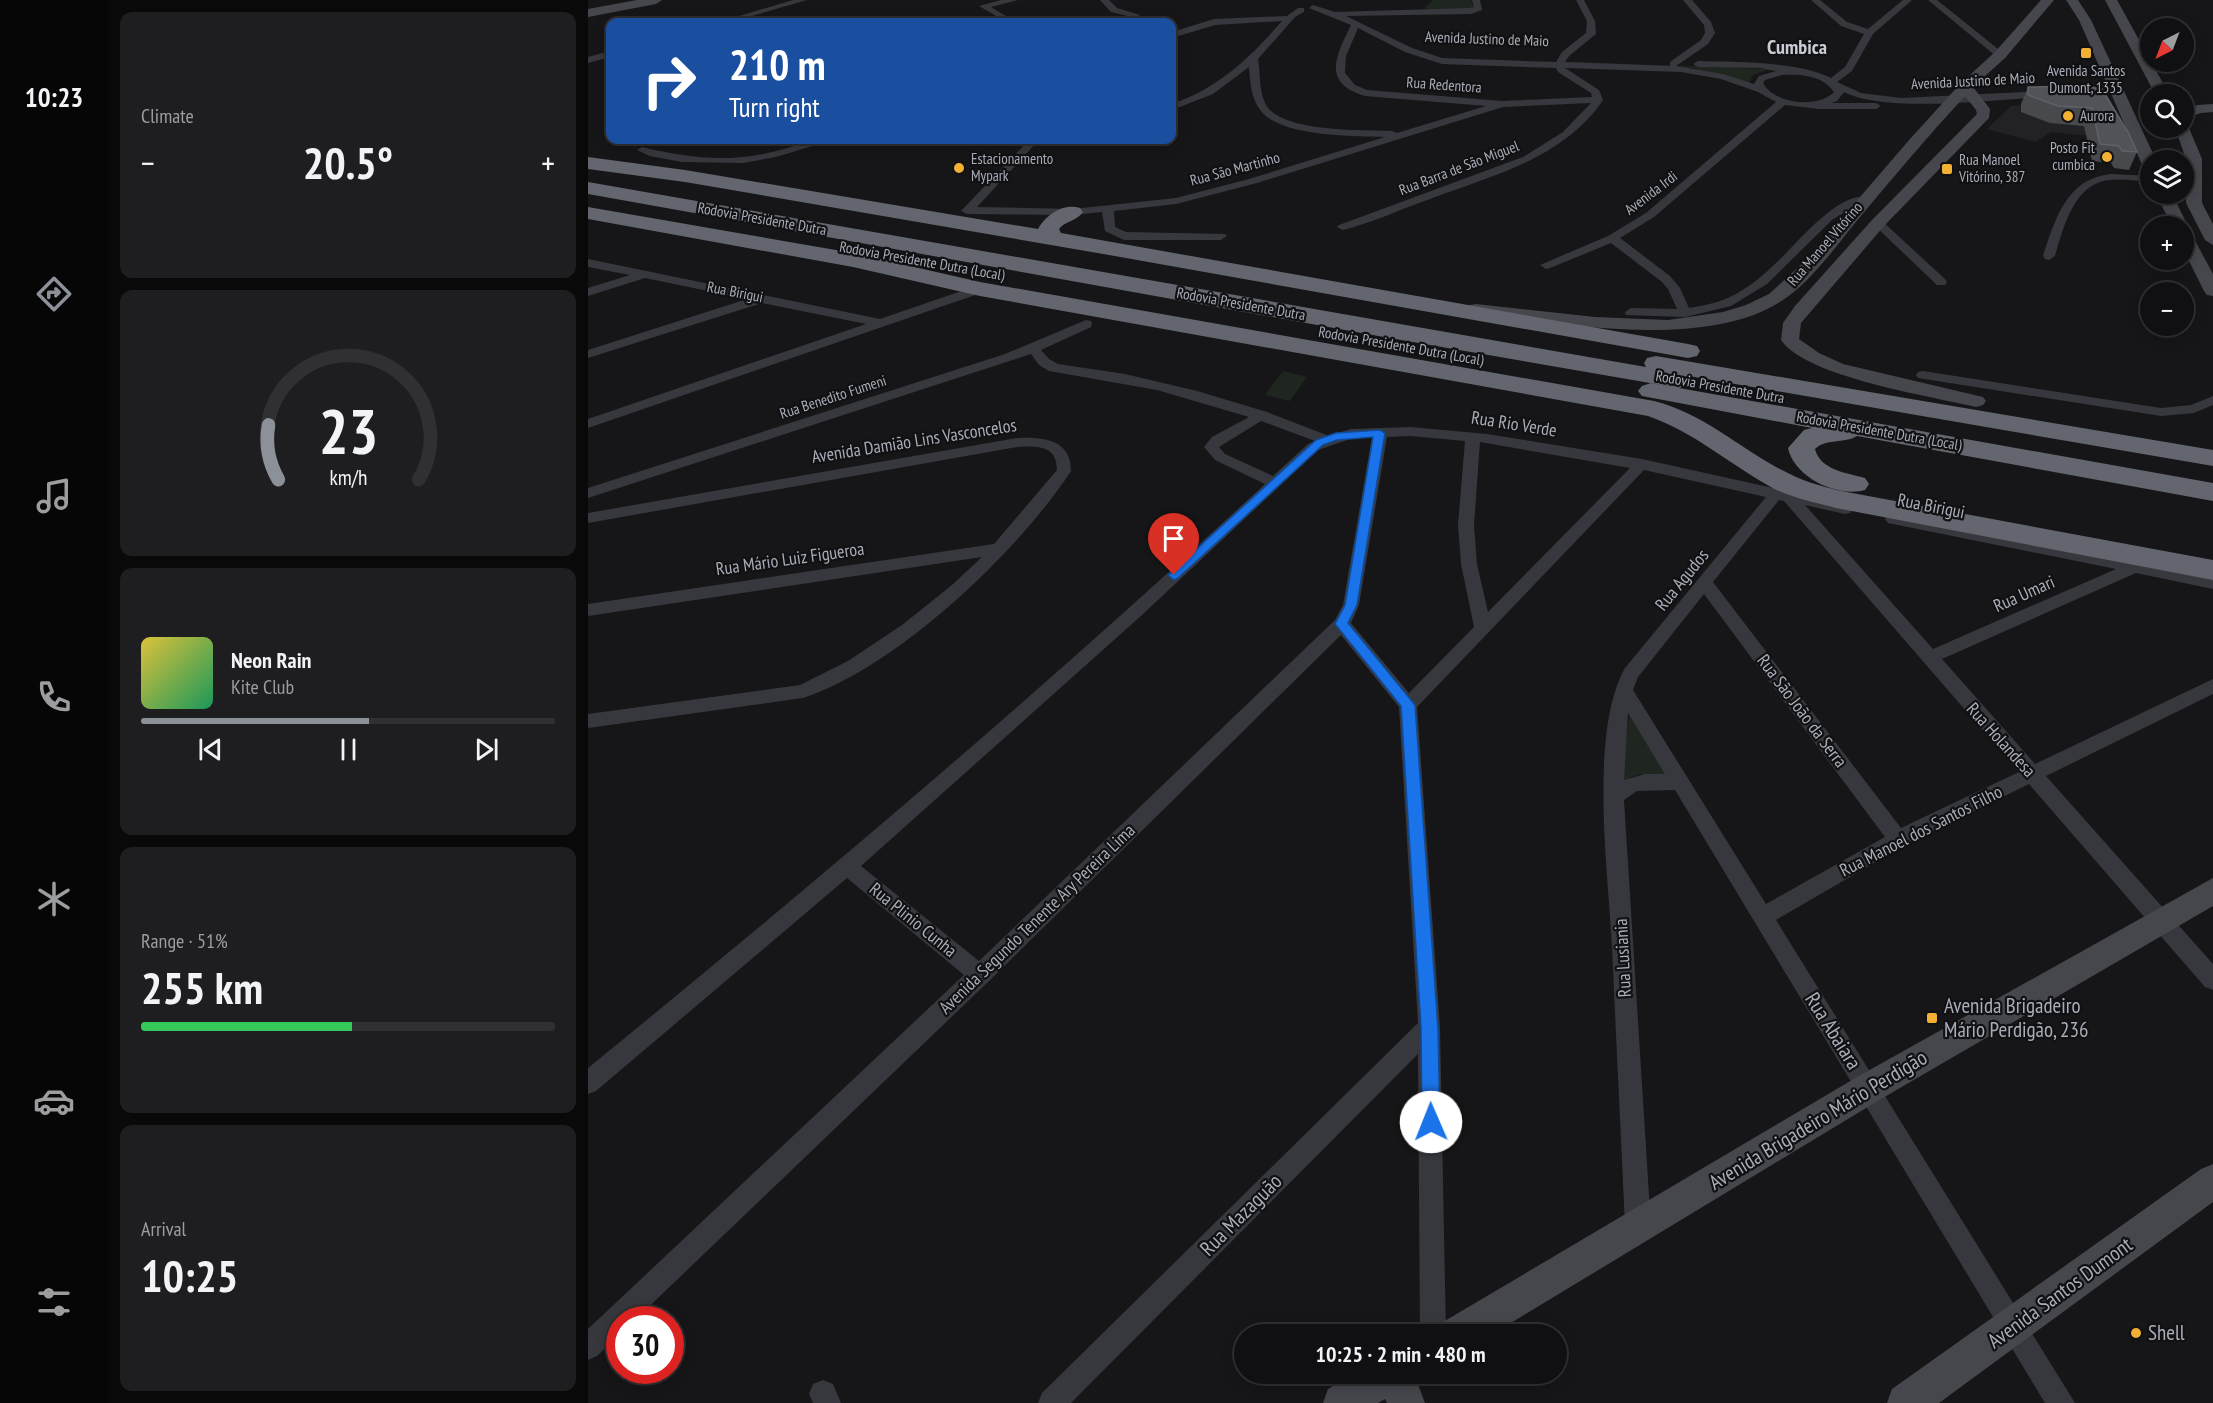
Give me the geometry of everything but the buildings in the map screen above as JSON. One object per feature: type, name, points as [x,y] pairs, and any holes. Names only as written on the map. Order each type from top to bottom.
[{"type":"highway","points":[[588,161],[693,172],[991,215],[1109,248]]},
{"type":"highway","name":"Rodovia Presidente Dutra","points":[[588,161],[1109,248],[1428,306],[2213,441]]},
{"type":"highway","name":"Rodovia Presidente Dutra","points":[[588,178],[2213,458]]},
{"type":"highway","name":"Rodovia Presidente Dutra","points":[[588,188],[1384,330],[2213,473]]},
{"type":"highway","name":"Rodovia Presidente Dutra (Local)","points":[[588,201],[982,280],[1902,435],[2213,492]]},
{"type":"highway","points":[[1051,233],[1048,229],[1049,225],[1073,212]]},
{"type":"highway","points":[[588,213],[853,260],[982,280],[1181,324],[1654,408],[1679,416],[1707,431],[1762,470],[1800,489],[1836,499],[2213,570]]},
{"type":"highway","points":[[1902,435],[1826,433],[1813,436],[1805,442],[1801,448],[1801,456],[1816,471],[1844,481],[2213,555]]},
{"type":"main road","points":[[588,13],[656,0]]},
{"type":"main road","points":[[2111,0],[2156,84]]},
{"type":"main road","points":[[2073,2],[2100,37],[2117,65],[2128,70],[2151,73]]},
{"type":"main road","name":"Rua Manoel Vitórino","points":[[1428,306],[1481,309],[1636,325],[1698,323],[1752,309],[1775,298],[1792,285],[1864,199],[2044,5],[2073,2]]},
{"type":"main road","points":[[2085,20],[2143,150]]},
{"type":"main road","points":[[1920,105],[1957,100],[1983,109],[1984,114]]},
{"type":"main road","points":[[2194,100],[2213,106]]},
{"type":"main road","points":[[2194,111],[2213,106]]},
{"type":"main road","name":"Rua Manoel Vitórino","points":[[1976,401],[1837,368],[1817,360],[1790,340],[1792,323],[1801,310],[1878,223],[1984,114]]},
{"type":"main road","points":[[2186,138],[2196,169],[2194,203],[2213,240]]},
{"type":"main road","points":[[2188,143],[2200,153],[2209,169]]},
{"type":"main road","points":[[2194,254],[2213,291]]},
{"type":"main road","name":"Avenida Brigadeiro Mário Perdigão","points":[[1475,1324],[1869,1088],[2213,891]]},
{"type":"main road","name":"Avenida Santos Dumont","points":[[1906,1403],[2213,1181]]},
{"type":"main road","points":[[1342,1403],[1373,1384]]},
{"type":"main road","points":[[1399,1384],[1406,1403]]},
{"type":"street","points":[[738,18],[803,0]]},
{"type":"street","points":[[1004,18],[982,6],[1014,0]]},
{"type":"street","points":[[1104,0],[1114,10],[1139,11],[1132,18]]},
{"type":"street","points":[[1406,12],[1419,0]]},
{"type":"street","points":[[1176,33],[1214,22],[1305,9],[1334,15],[1471,11],[1479,8],[1476,0]]},
{"type":"street","points":[[1580,0],[1591,21],[1592,30],[1585,40],[1573,49],[1566,65],[1596,92],[1598,100]]},
{"type":"street","points":[[1673,64],[1705,42],[1710,33],[1708,24],[1687,0]]},
{"type":"street","points":[[1815,0],[1844,24],[1869,33]]},
{"type":"street","points":[[1803,104],[1831,100],[1839,92],[1833,84],[1853,63],[1869,33],[1912,2],[1935,2],[1982,41],[2003,51]]},
{"type":"street","points":[[1176,104],[1224,84],[1238,74],[1305,9]]},
{"type":"street","name":"Avenida Justino de Maio","points":[[1334,15],[1353,29],[1367,30],[1414,53],[1451,62],[1681,69],[1723,77],[1761,103],[1784,102],[1833,107],[1920,105]]},
{"type":"street","name":"Rua Redentora","points":[[1353,29],[1340,59],[1338,70],[1342,80],[1356,90],[1377,95],[1502,104],[1598,100]]},
{"type":"street","points":[[1688,54],[1708,64]]},
{"type":"street","points":[[588,60],[606,55]]},
{"type":"street","points":[[1254,60],[1255,77],[1263,107],[1272,116],[1290,124],[1340,131],[1402,135]]},
{"type":"street","name":"Avenida Justino de Maio","points":[[1566,65],[1760,65],[1814,75],[1859,96],[1883,101],[1957,100],[2094,91],[2105,86],[2110,79]]},
{"type":"street","points":[[1761,103],[1758,83],[1762,78],[1781,72],[1799,72]]},
{"type":"street","points":[[1238,74],[1255,77]]},
{"type":"street","points":[[1814,75],[1843,74]]},
{"type":"street","points":[[1224,84],[1242,85],[1258,91]]},
{"type":"street","name":"Rua Manoel Vitórino","points":[[1984,114],[2004,101],[2058,98],[2104,100],[2126,112]]},
{"type":"street","name":"Rua Barra de São Miguel","points":[[1343,227],[1527,159],[1584,120],[1598,100]]},
{"type":"street","name":"Avenida Irdi","points":[[1546,265],[1612,238],[1650,215],[1673,198],[1761,103],[1784,102]]},
{"type":"street","name":"Rua São Martinho","points":[[967,211],[1073,212],[1176,201],[1215,192],[1502,104]]},
{"type":"street","points":[[1340,131],[1362,140],[1364,147]]},
{"type":"street","points":[[642,150],[672,157],[740,160],[811,144]]},
{"type":"street","points":[[967,211],[1030,144]]},
{"type":"street","points":[[2049,256],[2057,229],[2080,189],[2087,183],[2110,177],[2140,178]]},
{"type":"street","points":[[1631,312],[1685,313],[1718,307],[1758,286],[1829,215],[1846,205],[1864,199]]},
{"type":"street","points":[[1108,210],[1109,229],[1124,236],[1221,236]]},
{"type":"street","points":[[1878,223],[1941,282]]},
{"type":"street","points":[[1612,238],[1666,279],[1674,288],[1685,313]]},
{"type":"street","name":"Rua Birigui","points":[[588,263],[882,323]]},
{"type":"street","points":[[588,292],[646,274]]},
{"type":"street","points":[[588,424],[882,323],[982,280]]},
{"type":"street","points":[[588,354],[765,298]]},
{"type":"street","name":"Rua Benedito Fumeni","points":[[588,493],[1034,350],[1086,324]]},
{"type":"street","points":[[1034,350],[1044,362],[1054,368],[1137,379],[1188,392],[1262,415],[1325,440]]},
{"type":"street","points":[[1923,375],[2162,412],[2194,409],[2213,400]]},
{"type":"street","points":[[1262,415],[1216,440],[1211,447],[1220,457],[1276,483]]},
{"type":"street","name":"Rua Rio Verde","points":[[1325,440],[1380,433],[1473,437],[1642,464]]},
{"type":"street","name":"Avenida Segundo Tenente Ary Pereira Lima","points":[[588,1347],[980,975],[1342,624],[1351,605],[1380,433]]},
{"type":"street","points":[[1473,437],[1467,535],[1468,564],[1483,630]]},
{"type":"street","points":[[588,1083],[847,866],[1101,645],[1313,447],[1325,440]]},
{"type":"street","name":"Avenida Damião Lins Vasconcelos","points":[[588,518],[1008,444],[1033,442],[1055,448],[1062,453],[1066,461],[1064,471],[999,549],[966,581],[915,622],[830,680],[803,691],[588,721]]},
{"type":"street","points":[[1408,705],[1642,464]]},
{"type":"street","name":"Rua Birigui","points":[[1642,464],[1783,496],[2213,583]]},
{"type":"street","name":"Rua Agudos","points":[[1623,690],[1632,673],[1706,583],[1783,496]]},
{"type":"street","name":"Rua Holandesa","points":[[1783,496],[2163,921],[2213,980]]},
{"type":"street","name":"Rua Mário Luiz Figueroa","points":[[588,610],[999,549]]},
{"type":"street","name":"Rua Umari","points":[[1928,658],[2135,567]]},
{"type":"street","name":"Rua São João da Serra","points":[[1706,583],[1898,839]]},
{"type":"street","points":[[1342,624],[1408,705],[1430,1028],[1433,1324]]},
{"type":"street","name":"Rua Manoel dos Santos Filho","points":[[1762,917],[1898,839],[2213,686]]},
{"type":"street","name":"Rua Abaiara","points":[[1623,690],[2061,1403]]},
{"type":"street","name":"Rua Lusiania","points":[[1623,690],[1618,726],[1614,797],[1638,1227]]},
{"type":"street","points":[[1614,797],[1620,790],[1635,782],[1681,783]]},
{"type":"street","name":"Rua Plinio Cunha","points":[[847,866],[980,975]]},
{"type":"street","name":"Rua Mazaguão","points":[[1052,1403],[1430,1028]]},
{"type":"shaded area","points":[[1433,0],[1471,0],[1474,9],[1426,9],[1425,7]]},
{"type":"shaded area","points":[[1572,62],[1770,69],[1753,75],[1749,83],[1692,68],[1571,65]]},
{"type":"shaded area","points":[[2091,101],[2128,140],[2051,132],[2036,142],[1987,129],[2011,106]]},
{"type":"shaded area","points":[[1283,371],[1307,377],[1290,401],[1265,395]]},
{"type":"shaded area","points":[[1630,711],[1674,782],[1646,774],[1633,776],[1620,786]]},
{"type":"place","name":"Avenida Santos Dumont, 1335","points":[[2086,53]]},
{"type":"place","name":"Aurora","points":[[2068,116]]},
{"type":"place","name":"Posto Fit cumbica","points":[[2107,157]]},
{"type":"place","name":"Estacionamento Mypark","points":[[959,168]]},
{"type":"place","name":"Rua Manoel Vitórino, 387","points":[[1947,169]]},
{"type":"place","name":"Avenida Brigadeiro Mário Perdigão, 236","points":[[1932,1018]]},
{"type":"place","name":"Shell","points":[[2136,1333]]},
{"type":"district","name":"Cumbica","points":[[1797,47]]},
{"type":"route","points":[[1174,575],[1320,442],[1336,437],[1380,433],[1351,605],[1342,624],[1408,705],[1430,1028],[1431,1122]]}]
